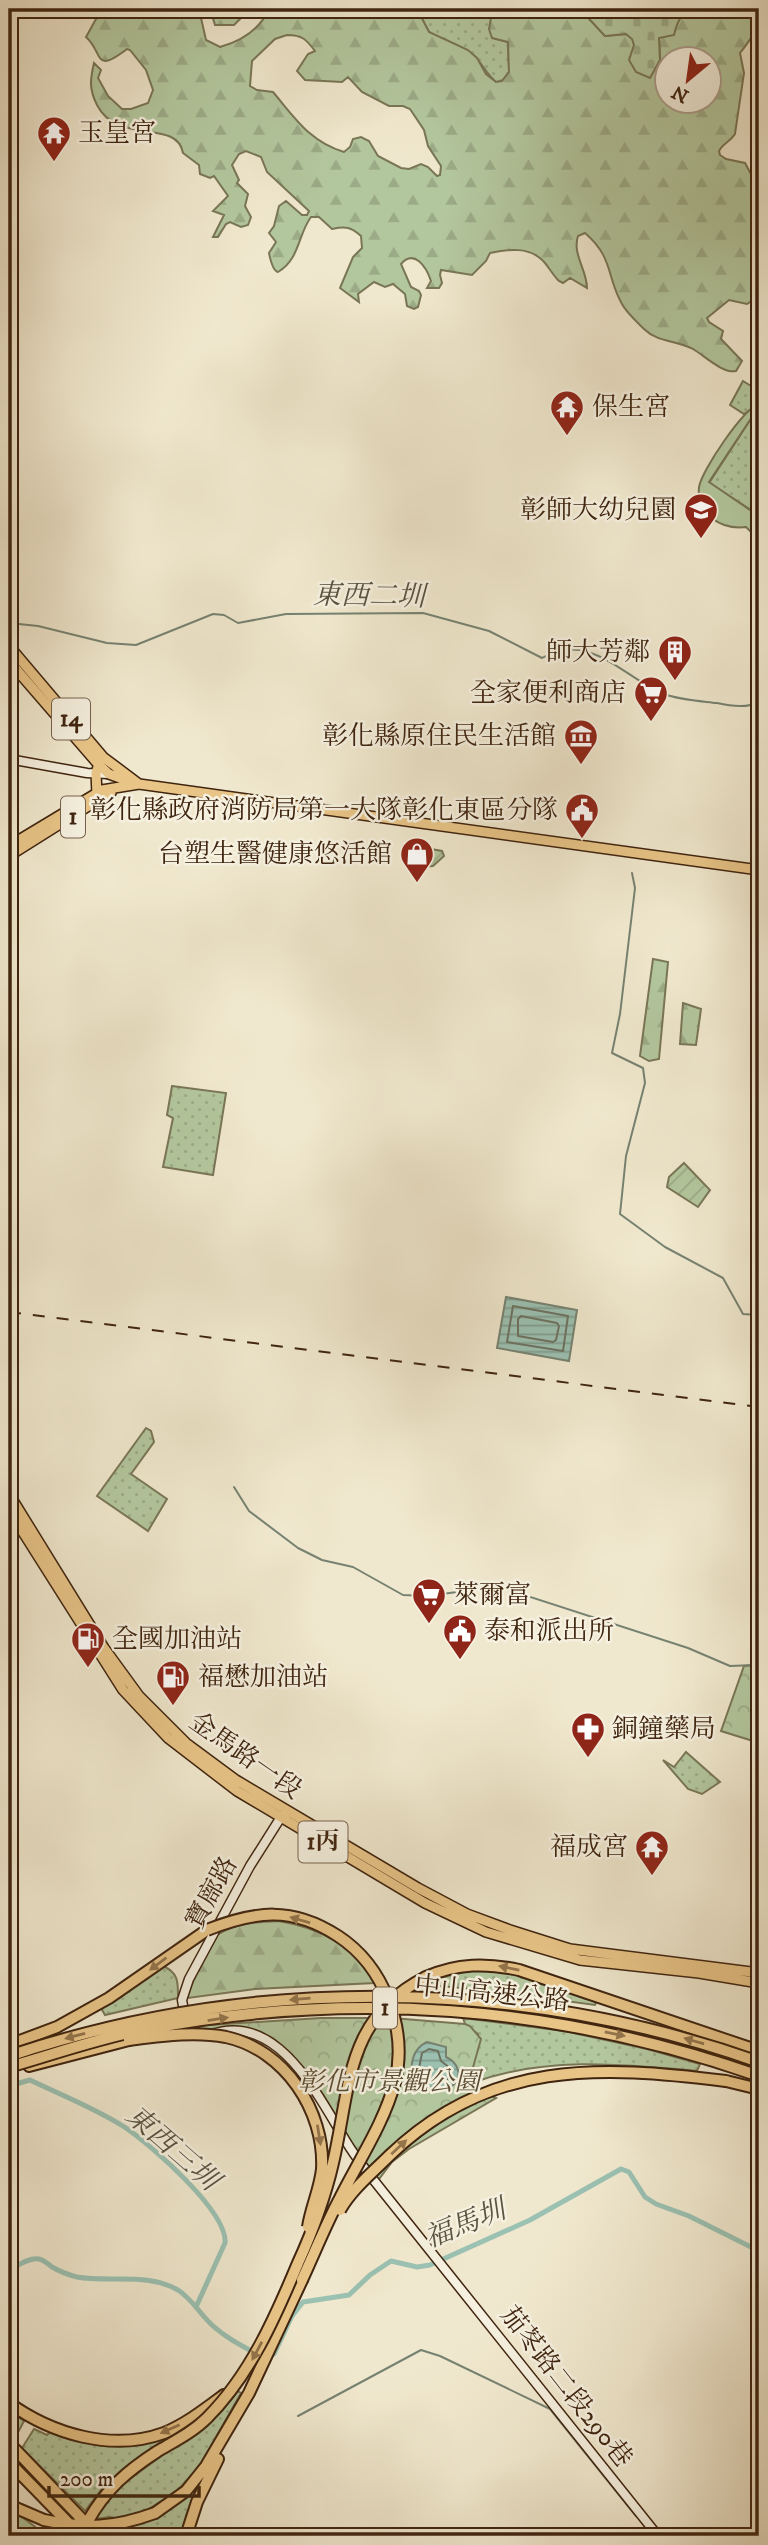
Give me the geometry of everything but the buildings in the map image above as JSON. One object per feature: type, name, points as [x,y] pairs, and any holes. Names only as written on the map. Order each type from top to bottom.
[{"type":"highway","points":[[9,2045],[57,2027],[84,2013],[131,1985],[207,1930],[239,1917],[257,1914],[290,1916],[325,1928],[349,1944],[374,1972],[388,1998],[395,2023],[398,2063],[395,2082],[380,2121],[331,2216],[271,2348],[238,2412],[197,2479],[172,2503],[155,2513],[133,2521],[93,2527],[44,2520],[9,2505]]},
{"type":"highway","points":[[9,2462],[80,2536],[97,2504],[110,2487],[206,2418],[253,2360],[306,2245],[326,2192],[351,2067],[359,2045],[386,2004],[404,1990],[435,1973],[457,1967],[482,1965],[519,1970],[759,2051]]},
{"type":"highway","name":"中山高速公路","points":[[9,2056],[109,2027],[181,2012],[314,1998],[440,1997],[601,2018],[659,2031],[759,2062]]},
{"type":"highway","name":"中山高速公路","points":[[9,2068],[136,2031],[318,2008],[406,2008],[570,2024],[677,2049],[759,2076]]},
{"type":"highway","points":[[9,2068],[28,2066],[130,2040],[184,2034],[228,2038],[265,2054],[296,2083],[318,2127],[321,2172],[308,2224],[306,2245]]},
{"type":"highway","points":[[302,2280],[344,2203],[357,2187],[425,2124],[479,2095],[510,2083],[572,2072],[649,2073],[726,2081],[759,2089]]},
{"type":"highway","points":[[9,2403],[27,2417],[50,2428],[89,2438],[126,2441],[144,2439],[164,2432],[196,2416],[227,2393]]},
{"type":"highway","points":[[186,2536],[197,2502],[229,2438],[238,2412]]},
{"type":"highway","points":[[9,2443],[98,2536]]},
{"type":"main road","name":"14","points":[[9,646],[102,768],[139,784]]},
{"type":"main road","name":"14","points":[[9,661],[102,768],[125,781],[139,784]]},
{"type":"main road","points":[[101,794],[102,768]]},
{"type":"main road","name":"1","points":[[9,846],[101,794],[139,784],[759,870]]},
{"type":"main road","name":"1","points":[[9,856],[101,794]]},
{"type":"main road","name":"金馬路一段","points":[[9,1494],[104,1647],[151,1710],[186,1744],[285,1815],[425,1903],[486,1932],[580,1960],[699,1973],[759,1983]]},
{"type":"main road","name":"金馬路一段","points":[[9,1510],[111,1674],[135,1705],[168,1738],[204,1768],[442,1901],[510,1930],[570,1949],[759,1973]]},
{"type":"street","points":[[9,759],[102,768]]},
{"type":"street","name":"寶廍路","points":[[188,2034],[182,2000],[188,1979],[250,1866],[285,1815]]},
{"type":"street","name":"茄苳路二段290巷","points":[[188,2034],[207,2035],[223,2030],[249,2032],[284,2054],[308,2078],[348,2146],[658,2536]]},
{"type":"green space","points":[[114,9],[199,9],[206,40],[220,47],[249,33],[261,23],[269,9],[417,9],[429,32],[468,50],[477,58],[486,74],[496,82],[502,81],[509,72],[508,42],[492,38],[489,29],[492,12],[486,13],[482,9],[580,9],[605,36],[626,34],[633,39],[634,45],[652,55],[652,116],[722,116],[722,46],[659,46],[659,38],[685,12],[692,9],[759,9],[754,32],[740,53],[744,73],[735,134],[719,151],[726,159],[745,163],[752,176],[759,177],[759,296],[747,304],[729,300],[707,318],[723,331],[721,339],[742,361],[736,371],[725,370],[693,349],[649,334],[624,307],[601,251],[585,233],[578,236],[577,249],[587,288],[570,278],[563,283],[559,281],[545,263],[533,254],[512,250],[490,253],[472,275],[441,270],[442,283],[439,288],[427,288],[431,281],[426,270],[419,261],[410,258],[401,264],[411,287],[421,295],[418,307],[414,309],[407,306],[405,294],[393,284],[385,287],[374,282],[358,294],[359,302],[340,288],[353,257],[362,248],[361,236],[348,228],[332,229],[319,217],[311,217],[291,260],[278,272],[269,253],[276,242],[269,233],[274,226],[279,206],[286,201],[302,215],[307,215],[309,211],[267,172],[261,157],[246,151],[239,154],[232,165],[239,180],[237,183],[248,194],[245,206],[251,217],[248,225],[241,227],[230,222],[218,237],[213,237],[224,215],[213,211],[228,196],[214,176],[210,178],[200,174],[199,165],[183,153],[178,143],[170,136],[118,125],[106,117],[93,94],[91,84],[94,63],[101,70],[98,78],[108,96],[122,109],[148,103],[153,90],[146,70],[130,50],[104,61],[86,37],[96,19]],"holes":[[[287,35],[303,38],[315,51],[308,54],[297,71],[305,80],[342,82],[348,77],[362,92],[389,106],[410,109],[424,130],[428,146],[441,166],[440,175],[437,176],[421,164],[409,169],[401,168],[378,156],[369,141],[361,137],[353,139],[344,152],[332,148],[304,128],[273,92],[257,90],[250,86],[252,61],[275,39]]]},
{"type":"green space","points":[[210,9],[240,9],[243,16],[234,25],[215,25]]},
{"type":"green space","points":[[417,9],[482,9],[486,13],[492,11],[492,38],[508,42],[509,72],[502,81],[496,82],[469,52],[429,32]]},
{"type":"green space","points":[[580,9],[692,9],[680,19],[674,35],[659,38],[659,46],[652,46],[650,78],[636,72],[629,60],[634,45],[632,39],[626,34],[605,36]]},
{"type":"green space","points":[[743,381],[759,391],[759,404],[744,414],[730,405]]},
{"type":"green space","points":[[759,404],[759,422],[752,417],[709,482],[753,512],[759,503],[759,521],[752,533],[746,527],[728,526],[712,519],[702,505],[699,487],[724,441],[743,417]]},
{"type":"green space","points":[[752,417],[759,422],[759,503],[754,512],[709,483]]},
{"type":"green space","points":[[408,845],[442,851],[444,856],[433,866],[418,865],[411,862],[405,854],[403,849]]},
{"type":"green space","points":[[653,959],[668,962],[659,1059],[649,1061],[640,1056]]},
{"type":"green space","points":[[683,1003],[701,1009],[696,1045],[680,1044]]},
{"type":"green space","points":[[172,1086],[226,1093],[213,1175],[163,1167],[173,1118],[167,1115]]},
{"type":"green space","points":[[684,1163],[710,1190],[698,1207],[667,1187],[669,1177]]},
{"type":"green space","points":[[146,1428],[151,1431],[154,1442],[131,1474],[167,1499],[148,1531],[97,1496]]},
{"type":"green space","points":[[755,1665],[759,1669],[759,1743],[721,1731],[744,1666]]},
{"type":"green space","points":[[686,1752],[720,1782],[702,1794],[688,1789],[663,1760],[674,1767]]},
{"type":"green space","points":[[278,1921],[307,1928],[334,1940],[357,1959],[374,1983],[255,1989],[188,1998],[187,1993],[217,1935],[239,1926]]},
{"type":"green space","points":[[163,1966],[175,1975],[178,1998],[105,2015],[101,2008]]},
{"type":"green space","points":[[480,1968],[516,1972],[599,1996],[595,2005],[428,1985],[436,1979]]},
{"type":"green space","name":"彰化市景觀公園","points":[[321,2018],[392,2018],[470,2026],[481,2039],[470,2078],[477,2088],[496,2098],[409,2149],[392,2162],[376,2183],[295,2062],[252,2034],[190,2030],[192,2026]]},
{"type":"green space","points":[[463,2018],[564,2031],[700,2064],[697,2071],[640,2066],[555,2065],[499,2074],[472,2083],[478,2034],[465,2024]]},
{"type":"green space","points":[[238,2391],[241,2393],[199,2467],[176,2492],[147,2510],[121,2519],[95,2519],[111,2493],[211,2419]]},
{"type":"green space","points":[[9,2410],[24,2421],[14,2440],[9,2435]]},
{"type":"green space","points":[[34,2429],[47,2435],[50,2432],[93,2444],[162,2441],[104,2486],[85,2511],[22,2448]]},
{"type":"green space","points":[[192,2489],[195,2494],[182,2536],[119,2536],[122,2528],[152,2518]]},
{"type":"green space","points":[[9,2509],[48,2536],[14,2536],[9,2529]]},
{"type":"water","points":[[506,1297],[577,1310],[569,1361],[497,1348]]},
{"type":"water","points":[[427,2042],[446,2047],[446,2057],[456,2066],[457,2081],[448,2088],[439,2090],[418,2086],[417,2080],[411,2079],[415,2053]]},
{"type":"waterway","name":"東西二圳","points":[[9,623],[38,626],[107,643],[136,645],[213,614],[224,615],[238,623],[286,614],[423,613],[489,631],[542,658],[559,651],[591,653],[649,687],[670,696],[733,706],[759,702]]},
{"type":"waterway","points":[[632,873],[635,888],[620,1014],[612,1053],[643,1068],[645,1083],[626,1156],[620,1214],[665,1247],[723,1278],[743,1314],[759,1315]]},
{"type":"waterway","points":[[9,1277],[17,1276]]},
{"type":"waterway","points":[[234,1487],[249,1511],[298,1548],[322,1560],[353,1567],[403,1595],[427,1596],[457,1592],[464,1585],[484,1582],[688,1648],[730,1666],[755,1665],[759,1669]]},
{"type":"waterway","name":"東西三圳","points":[[9,2086],[30,2080],[115,2121],[153,2149],[202,2198],[223,2230],[225,2243],[196,2307]]},
{"type":"waterway","name":"福馬圳","points":[[269,2355],[274,2354],[292,2316],[303,2302],[349,2295],[370,2275],[391,2261],[417,2267],[430,2265],[530,2220],[621,2169],[629,2172],[645,2197],[656,2204],[689,2216],[759,2251]]},
{"type":"waterway","name":"福馬圳","points":[[9,2270],[27,2261],[39,2259],[77,2277],[154,2281],[166,2285],[183,2294],[222,2333],[257,2354]]},
{"type":"waterway","points":[[298,2416],[421,2350],[440,2356],[550,2409],[636,2516]]},
{"type":"railway","points":[[9,1312],[759,1407]]},
{"type":"place","name":"玉皇宮","points":[[54,163]]},
{"type":"place","name":"保生宮","points":[[567,437]]},
{"type":"place","name":"彰師大幼兒園","points":[[701,540]]},
{"type":"place","name":"師大芳鄰","points":[[675,682]]},
{"type":"place","name":"全家便利商店","points":[[651,723]]},
{"type":"place","name":"彰化縣原住民生活館","points":[[581,766]]},
{"type":"place","name":"彰化縣政府消防局第一大隊彰化東區分隊","points":[[582,840]]},
{"type":"place","name":"台塑生醫健康悠活館","points":[[417,884]]},
{"type":"place","name":"萊爾富","points":[[429,1625]]},
{"type":"place","name":"泰和派出所","points":[[460,1661]]},
{"type":"place","name":"全國加油站","points":[[88,1669]]},
{"type":"place","name":"福懋加油站","points":[[173,1707]]},
{"type":"place","name":"銅鐘藥局","points":[[588,1759]]},
{"type":"place","name":"福成宮","points":[[652,1877]]}]
